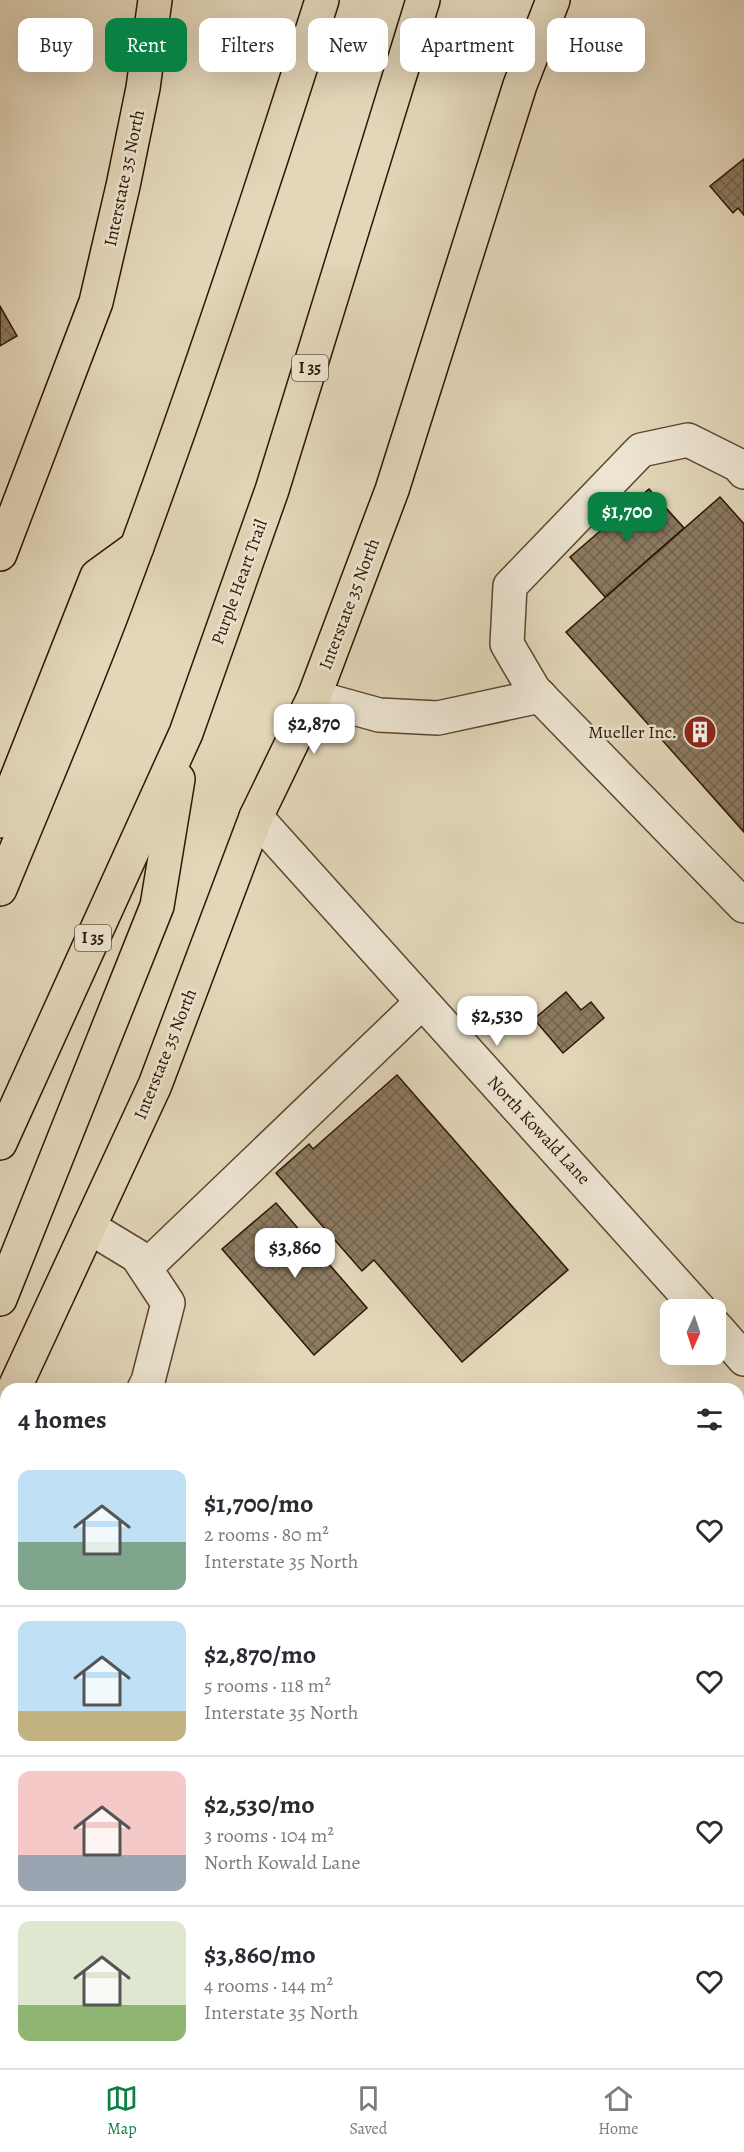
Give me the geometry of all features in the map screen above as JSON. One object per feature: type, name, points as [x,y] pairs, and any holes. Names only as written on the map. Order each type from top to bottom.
[{"type":"main road","name":"Interstate 35 North","points":[[4,530],[96,302],[139,110],[155,0]]},
{"type":"main road","points":[[0,889],[72,716],[177,437],[250,226],[322,0]]},
{"type":"main road","name":"Purple Heart Trail","points":[[0,1143],[186,733],[272,490],[423,0]]},
{"type":"main road","name":"Interstate 35 North","points":[[17,1383],[155,1085],[256,817],[314,697],[392,490],[520,85],[553,0]]},
{"type":"main road","points":[[0,820],[97,576],[137,547]]},
{"type":"main road","points":[[0,1299],[157,906],[186,733]]},
{"type":"street","points":[[744,472],[738,465],[688,440],[641,450],[510,586],[507,644],[534,690],[744,906]]},
{"type":"street","points":[[314,697],[379,715],[438,718],[540,696]]},
{"type":"street","name":"North Kowald Lane","points":[[256,817],[421,1002],[591,1186],[690,1299]]},
{"type":"street","points":[[146,1267],[421,1002]]},
{"type":"street","points":[[89,1227],[137,1256],[168,1303],[147,1383]]},
{"type":"street","points":[[726,1338],[744,1359]]},
{"type":"building","points":[[744,159],[744,215],[738,208],[733,213],[710,186]]},
{"type":"building","points":[[0,306],[17,336],[0,346]]},
{"type":"building","points":[[649,489],[684,528],[605,597],[570,557]]},
{"type":"building","name":"Mueller Inc.","points":[[720,497],[744,524],[744,832],[566,632]]},
{"type":"building","points":[[566,992],[581,1010],[591,1002],[604,1018],[563,1053],[534,1019]]},
{"type":"building","points":[[397,1075],[568,1270],[462,1362],[374,1260],[362,1271],[276,1173],[309,1144],[313,1149]]},
{"type":"building","points":[[276,1203],[367,1308],[314,1355],[222,1249]]},
{"type":"place","name":"Mueller Inc.","points":[[700,732]]}]
